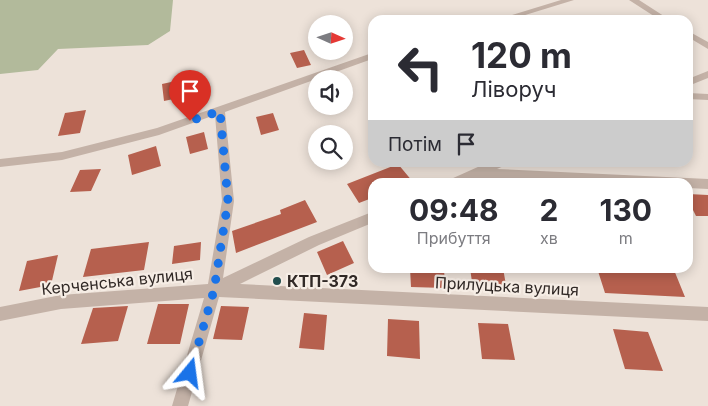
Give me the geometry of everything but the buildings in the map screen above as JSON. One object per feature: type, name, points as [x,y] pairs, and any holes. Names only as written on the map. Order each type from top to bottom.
[{"type":"street","points":[[518,15],[570,0]]},
{"type":"street","points":[[633,0],[658,15]]},
{"type":"street","points":[[693,37],[708,46]]},
{"type":"street","points":[[0,163],[62,156],[159,131],[368,57]]},
{"type":"street","points":[[693,81],[708,74]]},
{"type":"street","points":[[693,96],[708,97]]},
{"type":"street","points":[[180,406],[214,290],[228,201],[220,111]]},
{"type":"street","points":[[465,178],[491,167]]},
{"type":"street","points":[[477,173],[590,178]]},
{"type":"street","points":[[693,183],[708,184]]},
{"type":"street","name":"Керченська вулиця","points":[[0,314],[61,302],[214,290],[314,241],[368,219]]},
{"type":"street","name":"Прилуцька вулиця","points":[[214,290],[708,314]]},
{"type":"green space","points":[[0,0],[173,0],[170,31],[148,45],[58,49],[38,70],[0,74]]},
{"type":"place","name":"КТП-373","points":[[277,281]]},
{"type":"route","points":[[190,121],[220,111],[228,201],[214,290],[190,373]]}]
